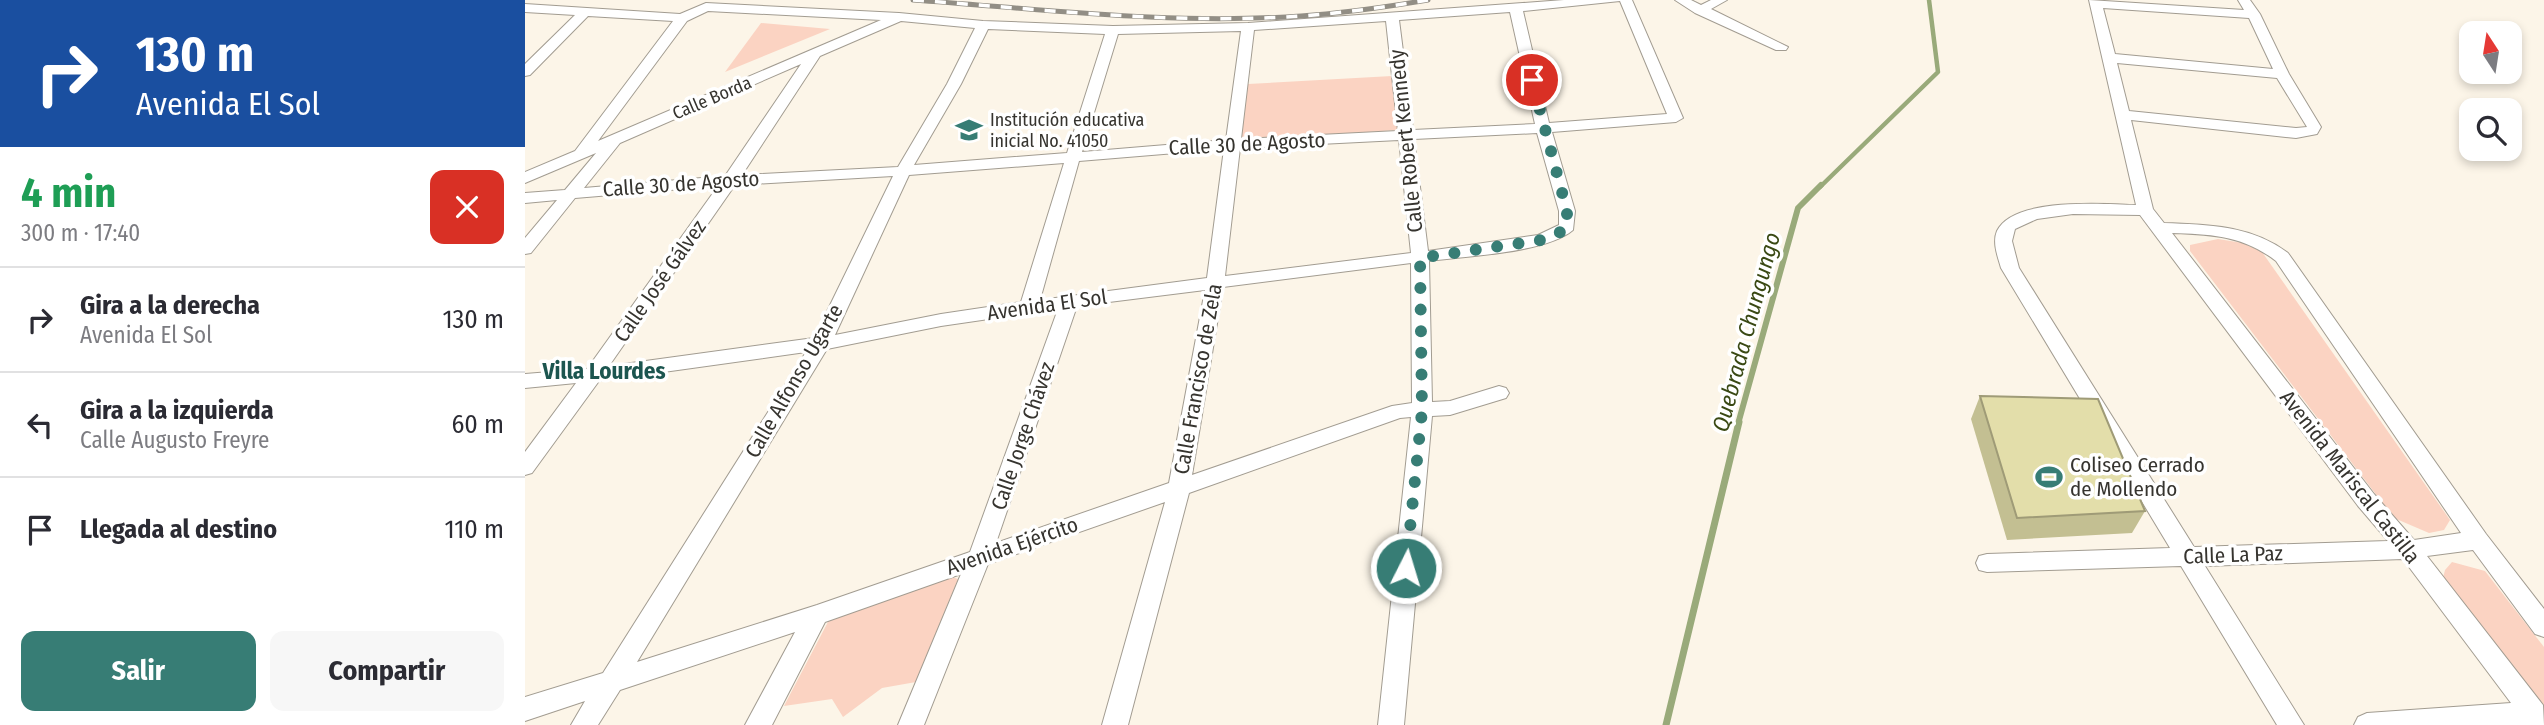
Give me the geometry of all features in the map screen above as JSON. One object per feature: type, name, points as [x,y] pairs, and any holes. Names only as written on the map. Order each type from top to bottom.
[{"type":"street","points":[[1516,8],[1565,0]]},
{"type":"street","points":[[581,153],[682,18],[699,9],[714,6],[983,25],[1113,30],[1248,27],[1615,0]]},
{"type":"street","points":[[1626,0],[1676,118]]},
{"type":"street","points":[[1681,0],[1781,47]]},
{"type":"street","points":[[1700,10],[1721,0]]},
{"type":"street","points":[[2122,115],[2296,133],[2312,131],[2314,127],[2282,74],[2254,15],[2243,0]]},
{"type":"street","points":[[2254,15],[2096,2],[2144,210],[2105,208],[2023,216],[2008,226],[2003,241],[2010,268],[2291,725]]},
{"type":"street","points":[[525,8],[682,18]]},
{"type":"street","points":[[1516,8],[1543,128]]},
{"type":"street","points":[[525,72],[561,33],[585,12]]},
{"type":"street","name":"Calle Borda","points":[[525,178],[813,57],[899,17]]},
{"type":"street","name":"Calle Robert Kennedy","points":[[1391,725],[1422,411],[1420,258],[1392,18]]},
{"type":"street","name":"Calle Alfonso Ugarte","points":[[583,725],[821,344],[904,171],[954,84],[983,25]]},
{"type":"street","name":"Calle Francisco de Zela","points":[[1115,725],[1179,489],[1215,282],[1235,144],[1248,27]]},
{"type":"street","points":[[1029,307],[1040,262],[1113,30]]},
{"type":"street","points":[[525,51],[561,33]]},
{"type":"street","name":"Calle José Gálvez","points":[[525,467],[732,180],[813,57]]},
{"type":"street","points":[[2111,58],[2282,74]]},
{"type":"street","name":"Calle 30 de Agosto","points":[[525,198],[574,192],[904,171],[1235,144],[1543,128],[1676,118]]},
{"type":"street","name":"Avenida El Sol","points":[[525,381],[593,376],[821,344],[1029,307],[1542,240],[1559,233],[1567,226],[1567,211],[1543,128]]},
{"type":"street","points":[[525,249],[574,192],[614,139]]},
{"type":"street","name":"Avenida Mariscal Castilla","points":[[2144,210],[2366,500],[2409,550],[2539,719]]},
{"type":"street","points":[[2157,228],[2242,234],[2270,246],[2282,257],[2479,540],[2544,626]]},
{"type":"street","name":"Calle Jorge Chávez","points":[[911,725],[980,557],[1070,302]]},
{"type":"street","name":"Avenida Ejército","points":[[525,709],[817,615],[1399,411],[1450,408],[1499,393]]},
{"type":"street","name":"Calle La Paz","points":[[1987,563],[2409,550],[2479,540]]},
{"type":"street","points":[[758,725],[817,615]]},
{"type":"street","points":[[2367,725],[2539,719]]},
{"type":"shaded area","points":[[761,23],[830,29],[725,72]]},
{"type":"shaded area","points":[[1392,76],[1398,130],[1239,141],[1248,84]]},
{"type":"shaded area","points":[[2218,239],[2243,243],[2262,252],[2450,520],[2444,530],[2429,533],[2394,518],[2190,251],[2190,245]]},
{"type":"shaded area","points":[[2452,562],[2485,571],[2544,647],[2544,707],[2443,578],[2445,570]]},
{"type":"shaded area","points":[[949,576],[958,579],[916,682],[882,688],[843,717],[832,699],[784,706],[829,620]]},
{"type":"building","name":"Coliseo Cerrado de Mollendo","points":[[1980,396],[2098,399],[2145,511],[2017,518]]},
{"type":"waterway","name":"Quebrada Chungungo","points":[[1820,187],[1938,72],[1929,0]]},
{"type":"waterway","name":"Quebrada Chungungo","points":[[1738,424],[1798,208],[1821,185]]},
{"type":"waterway","name":"Quebrada Chungungo","points":[[1666,725],[1739,422]]},
{"type":"railway","points":[[913,0],[1107,15],[1204,19],[1317,15],[1428,0]]},
{"type":"place","name":"Institución educativa inicial No. 41050","points":[[969,130]]},
{"type":"place","name":"Coliseo Cerrado de Mollendo","points":[[2049,477]]},
{"type":"district","name":"Villa Lourdes","points":[[604,371]]},
{"type":"route","points":[[1406,568],[1422,411],[1420,258],[1542,240],[1559,233],[1567,226],[1567,211],[1532,80]]}]
